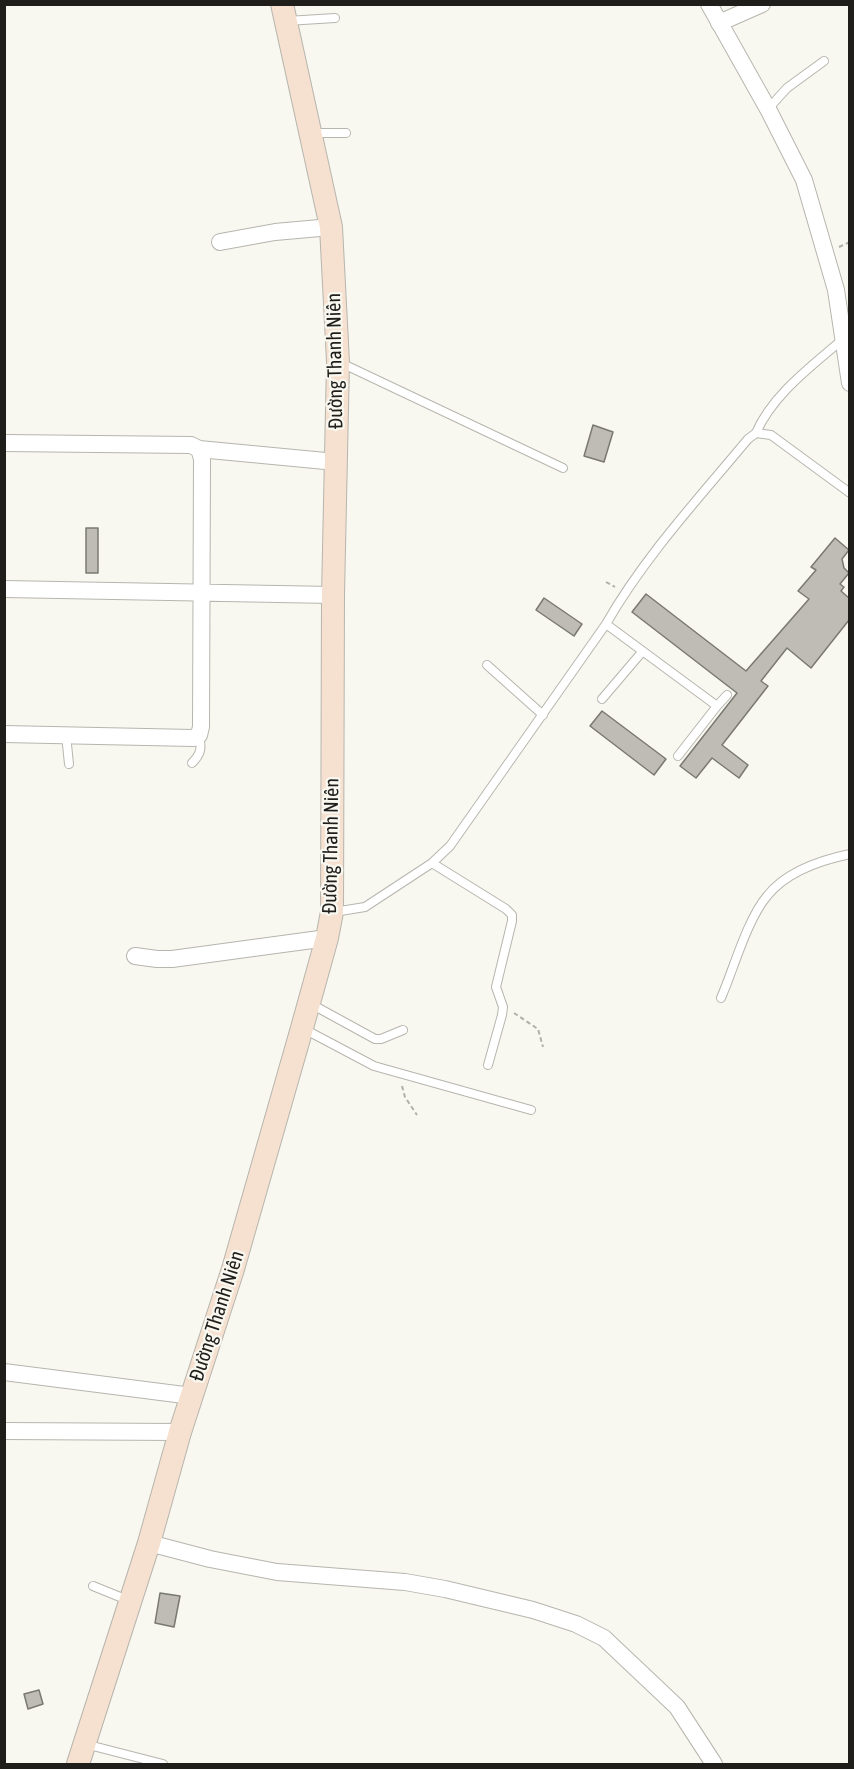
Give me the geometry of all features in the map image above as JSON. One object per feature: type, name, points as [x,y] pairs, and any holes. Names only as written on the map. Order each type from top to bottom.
[{"type":"main road","name":"Đường Thanh Niên","points":[[82,1754],[149,1543],[180,1432],[233,1269],[309,1003],[332,912],[333,595],[338,362],[331,227],[284,13]]},
{"type":"street","points":[[709,4],[768,109],[804,180],[843,290],[843,338],[849,383]]},
{"type":"street","points":[[719,23],[762,4]]},
{"type":"street","points":[[220,242],[275,232],[331,227]]},
{"type":"street","points":[[4,443],[191,445],[199,449],[336,462]]},
{"type":"street","points":[[4,734],[193,738],[199,735],[201,728],[202,459],[199,449]]},
{"type":"street","points":[[4,589],[333,595]]},
{"type":"street","points":[[135,956],[172,959],[327,938]]},
{"type":"street","points":[[4,1372],[192,1396]]},
{"type":"street","points":[[4,1431],[180,1432]]},
{"type":"street","points":[[149,1543],[210,1559],[277,1572],[405,1582],[445,1589],[533,1610],[576,1624],[604,1638],[677,1707],[714,1764]]},
{"type":"lane","points":[[284,13],[335,18]]},
{"type":"lane","points":[[768,109],[787,88],[824,60]]},
{"type":"lane","points":[[310,133],[346,133]]},
{"type":"lane","points":[[332,912],[365,907],[432,863],[450,846],[652,556],[748,439],[756,433],[767,411],[843,338]]},
{"type":"lane","points":[[338,362],[562,468]]},
{"type":"lane","points":[[756,433],[771,435],[849,493]]},
{"type":"lane","points":[[606,624],[717,706]]},
{"type":"lane","points":[[602,699],[642,652]]},
{"type":"lane","points":[[487,665],[543,715]]},
{"type":"lane","points":[[678,756],[727,695]]},
{"type":"lane","points":[[66,734],[69,764]]},
{"type":"lane","points":[[192,764],[200,755],[199,735]]},
{"type":"lane","points":[[721,998],[755,914],[768,895],[788,878],[811,866],[849,854]]},
{"type":"lane","points":[[432,863],[512,915],[496,987],[503,1007],[488,1065]]},
{"type":"lane","points":[[309,1003],[375,1039],[381,1039],[403,1030]]},
{"type":"lane","points":[[302,1028],[374,1066],[531,1110]]},
{"type":"lane","points":[[93,1586],[131,1602]]},
{"type":"lane","points":[[82,1754],[163,1764]]},
{"type":"path","points":[[503,1007],[538,1029],[543,1047]]},
{"type":"path","points":[[399,1074],[405,1097],[417,1115]]},
{"type":"building","points":[[593,425],[613,432],[604,462],[584,456]]},
{"type":"building","points":[[86,528],[98,528],[98,573],[86,573]]},
{"type":"building","points":[[835,538],[849,550],[842,559],[844,568],[849,573],[840,584],[844,587],[841,591],[849,598],[849,620],[811,668],[787,648],[761,681],[768,686],[722,745],[748,765],[739,778],[712,758],[696,778],[680,766],[737,693],[632,612],[646,594],[746,671],[809,599],[798,591],[816,570],[811,567]]},
{"type":"building","points":[[544,598],[582,624],[574,636],[536,610]]},
{"type":"building","points":[[602,711],[666,759],[654,775],[590,726]]},
{"type":"building","points":[[160,1593],[180,1596],[174,1627],[155,1623]]},
{"type":"building","points":[[39,1690],[43,1704],[28,1709],[24,1694]]}]
